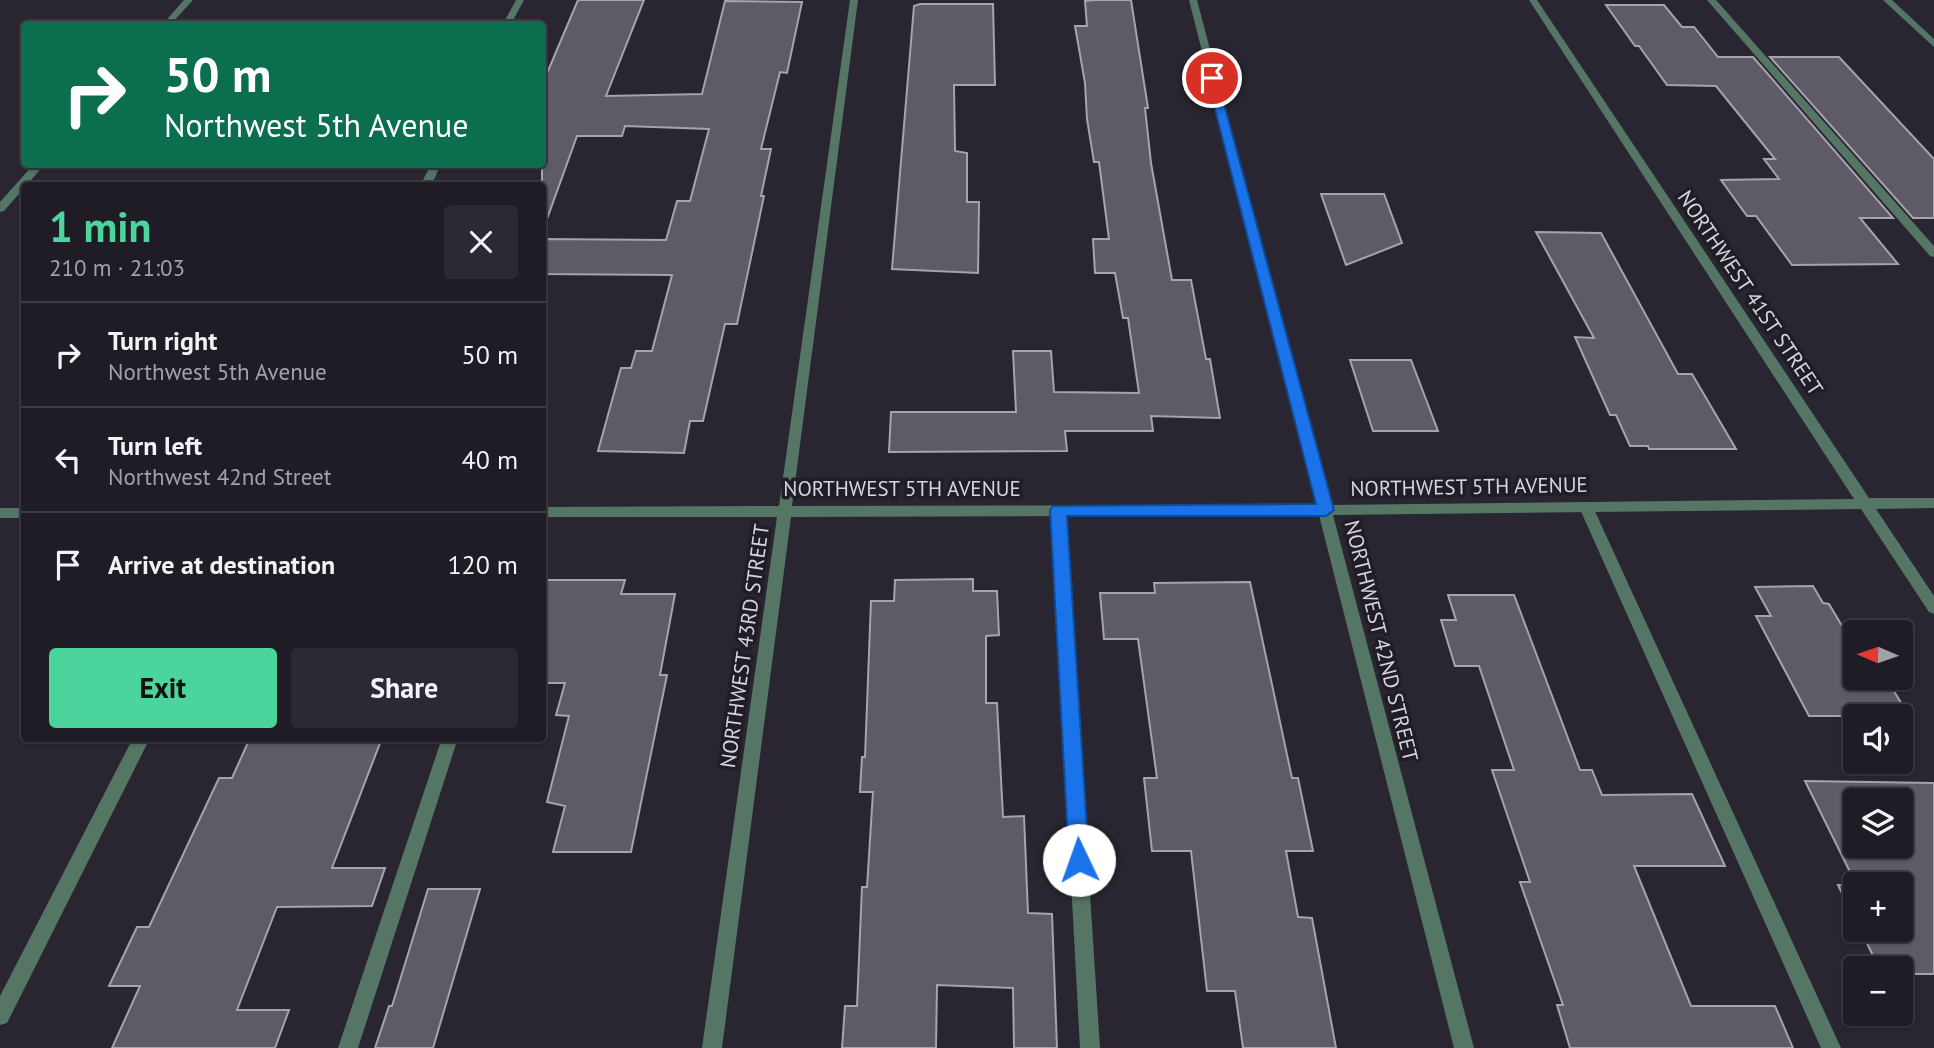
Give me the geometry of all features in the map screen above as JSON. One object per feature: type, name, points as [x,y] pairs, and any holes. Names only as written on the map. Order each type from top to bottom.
[{"type":"street","points":[[170,21],[189,0]]},
{"type":"street","points":[[509,21],[520,0]]},
{"type":"street","name":"NORTHWEST 43RD STREET","points":[[712,1048],[854,0]]},
{"type":"street","name":"NORTHWEST 42ND STREET","points":[[1193,0],[1464,1048]]},
{"type":"street","name":"NORTHWEST 41ST STREET","points":[[1533,0],[1934,608]]},
{"type":"street","points":[[1711,0],[1934,253]]},
{"type":"street","points":[[1887,0],[1934,44]]},
{"type":"street","points":[[24,182],[36,168]]},
{"type":"street","points":[[0,209],[21,185]]},
{"type":"street","name":"NORTHWEST 5TH AVENUE","points":[[546,512],[1326,510],[1934,503]]},
{"type":"street","points":[[1586,506],[1831,1048]]},
{"type":"street","points":[[1058,510],[1090,1048]]},
{"type":"street","points":[[0,513],[21,513]]},
{"type":"street","points":[[0,1016],[140,742]]},
{"type":"street","points":[[348,1048],[449,742]]},
{"type":"building","points":[[578,0],[644,0],[606,96],[702,94],[725,1],[802,2],[787,73],[780,72],[761,149],[771,149],[737,324],[725,324],[703,421],[690,421],[684,453],[598,451],[621,368],[631,368],[636,351],[652,351],[672,275],[546,274],[546,239],[666,240],[677,201],[690,201],[709,129],[625,126],[622,136],[577,136],[546,219],[546,182],[542,182],[542,168],[546,168],[546,76]]},
{"type":"building","points":[[1131,0],[1148,108],[1145,108],[1151,163],[1172,280],[1191,280],[1206,359],[1210,359],[1220,418],[1151,416],[1153,431],[1065,431],[1067,451],[889,452],[891,412],[1016,412],[1013,351],[1051,351],[1054,392],[1139,393],[1128,318],[1123,318],[1115,273],[1095,273],[1093,239],[1109,239],[1099,162],[1094,162],[1087,119],[1085,83],[1075,26],[1087,26],[1085,1]]},
{"type":"building","points":[[993,4],[995,85],[954,85],[955,151],[967,153],[967,202],[979,202],[978,273],[892,269],[914,6]]},
{"type":"building","points":[[1606,5],[1664,5],[1682,27],[1694,27],[1718,57],[1753,57],[1893,218],[1860,218],[1898,264],[1792,265],[1756,216],[1747,216],[1721,180],[1779,179],[1764,159],[1775,159],[1716,86],[1667,85]]},
{"type":"building","points":[[1770,57],[1839,57],[1934,159],[1934,218],[1913,218]]},
{"type":"building","points":[[1321,194],[1384,194],[1402,243],[1346,265]]},
{"type":"building","points":[[1536,232],[1601,233],[1678,374],[1692,374],[1736,449],[1649,449],[1648,446],[1630,446],[1616,415],[1610,415],[1575,337],[1594,338]]},
{"type":"building","points":[[1350,360],[1411,360],[1438,431],[1373,431]]},
{"type":"building","points":[[973,579],[973,591],[997,591],[999,635],[986,636],[986,703],[997,703],[1003,817],[1024,816],[1028,913],[1052,914],[1057,1048],[1014,1048],[1013,988],[937,985],[936,1048],[842,1048],[845,1006],[857,1006],[862,887],[867,887],[873,792],[860,792],[862,757],[865,757],[871,601],[894,601],[895,580]]},
{"type":"building","points":[[546,580],[625,580],[621,594],[675,594],[660,675],[667,675],[631,852],[553,852],[565,806],[547,802],[569,716],[556,715],[565,683],[546,683]]},
{"type":"building","points":[[1250,582],[1292,778],[1298,778],[1313,851],[1286,851],[1298,917],[1312,918],[1336,1048],[1243,1048],[1235,991],[1207,991],[1191,851],[1152,851],[1144,778],[1157,778],[1138,639],[1104,639],[1100,593],[1155,593],[1154,583]]},
{"type":"building","points":[[1813,586],[1823,603],[1829,604],[1843,628],[1843,690],[1893,690],[1902,704],[1843,704],[1843,716],[1809,716],[1756,616],[1771,616],[1755,587]]},
{"type":"building","points":[[1448,595],[1514,595],[1580,770],[1592,770],[1602,795],[1692,794],[1725,866],[1634,866],[1691,1006],[1775,1006],[1793,1048],[1570,1048],[1557,1005],[1563,1005],[1520,882],[1530,882],[1492,770],[1514,770],[1479,666],[1455,666],[1441,620],[1456,620]]},
{"type":"building","points":[[248,742],[380,742],[332,868],[385,868],[372,906],[277,907],[237,1010],[289,1010],[275,1048],[112,1048],[140,986],[109,986],[137,927],[149,927],[219,778],[232,778]]},
{"type":"building","points":[[1805,781],[1934,783],[1934,974],[1913,974],[1913,956],[1873,956],[1866,942],[1913,942],[1913,872],[1850,872],[1843,858],[1913,858],[1913,788],[1843,788],[1843,858]]},
{"type":"building","points":[[428,889],[480,889],[433,1048],[375,1048],[389,1006],[392,1006]]},
{"type":"route","points":[[1079,860],[1058,510],[1326,510],[1212,78]]}]
